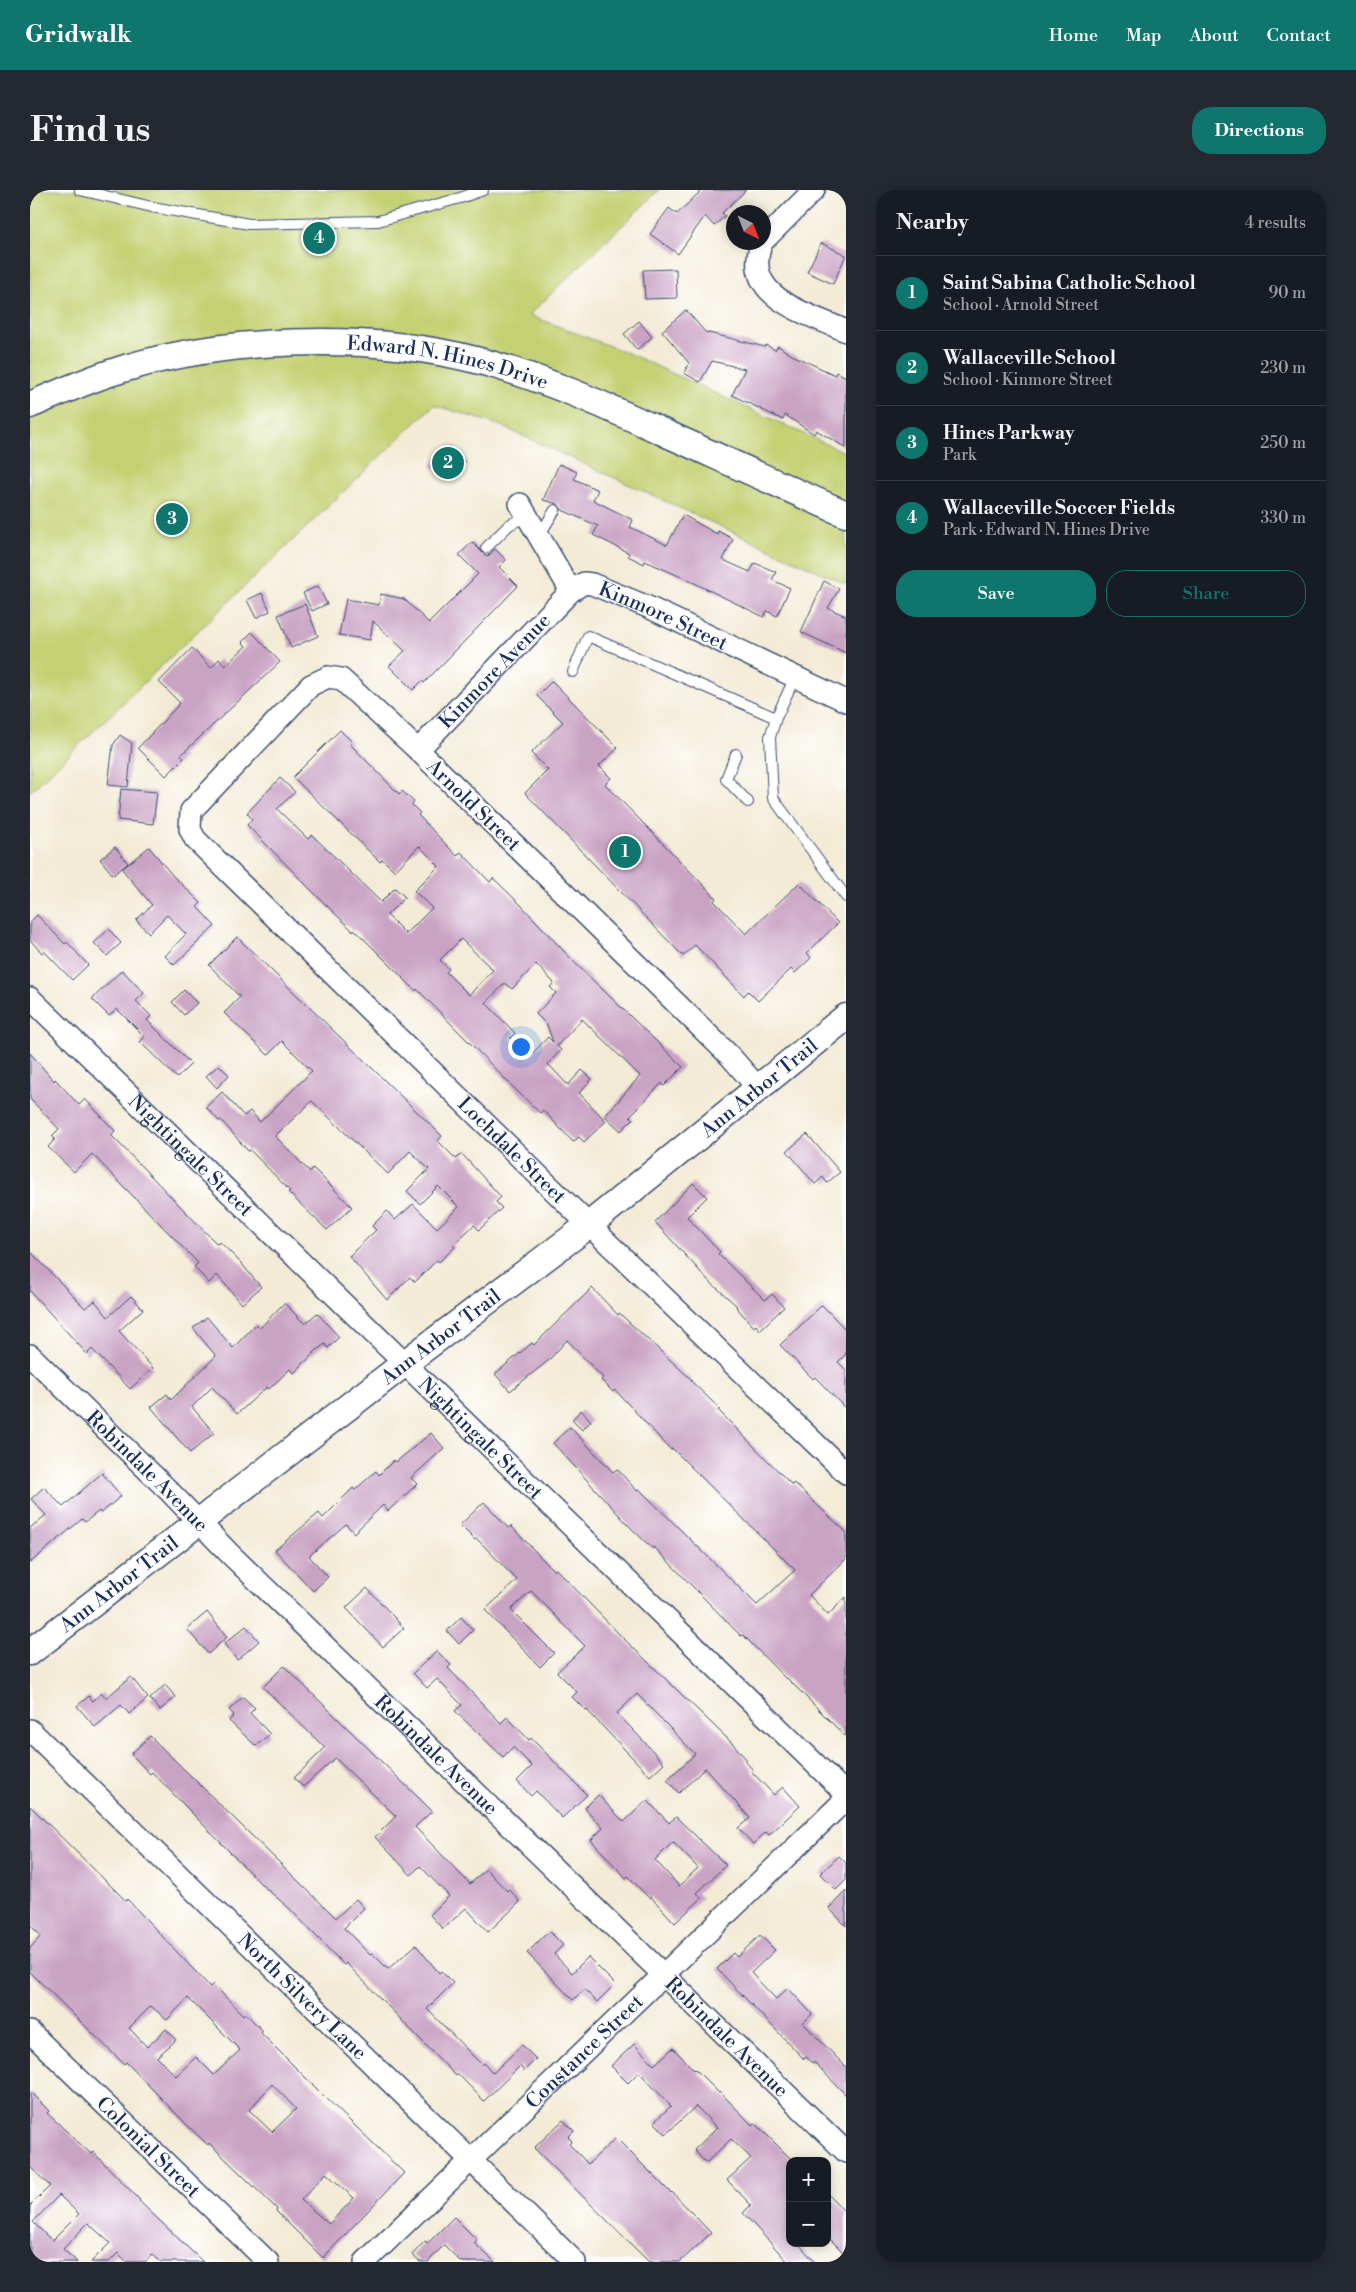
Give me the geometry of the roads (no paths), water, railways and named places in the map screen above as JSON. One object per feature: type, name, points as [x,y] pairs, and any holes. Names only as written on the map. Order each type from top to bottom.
[{"type":"street","points":[[771,233],[814,190]]},
{"type":"street","points":[[760,250],[757,262],[758,270],[762,282],[773,296],[846,331]]},
{"type":"street","name":"Edward N. Hines Drive","points":[[30,405],[110,373],[205,351],[282,342],[394,346],[477,360],[543,381],[603,404],[846,514]]},
{"type":"street","name":"Kinmore Street","points":[[524,510],[571,591],[584,583],[592,584],[648,607],[846,701]]},
{"type":"street","name":"Kinmore Avenue","points":[[418,750],[571,591]]},
{"type":"street","name":"Arnold Street","points":[[189,820],[194,806],[311,685],[321,679],[335,677],[349,684],[418,750],[724,1050],[757,1087]]},
{"type":"street","name":"Lochdale Street","points":[[189,820],[190,829],[195,839],[589,1225],[846,1473]]},
{"type":"street","name":"Nightingale Street","points":[[30,998],[846,1794]]},
{"type":"street","name":"Ann Arbor Trail","points":[[30,1652],[405,1363],[589,1225],[757,1087],[846,1017]]},
{"type":"street","name":"Robindale Avenue","points":[[30,1355],[198,1523],[846,2152]]},
{"type":"street","name":"North Silvery Lane","points":[[30,1730],[575,2262]]},
{"type":"street","name":"Constance Street","points":[[365,2262],[846,1799]]},
{"type":"street","name":"Colonial Street","points":[[30,2032],[268,2262]]},
{"type":"lane","points":[[80,190],[152,207],[258,224],[378,221],[483,190]]},
{"type":"lane","points":[[486,548],[524,510]]},
{"type":"lane","points":[[539,536],[554,510]]},
{"type":"lane","points":[[573,672],[588,636],[776,718]]},
{"type":"lane","points":[[795,677],[776,718],[770,737],[773,798],[846,897]]},
{"type":"lane","points":[[736,754],[726,779],[748,802]]},
{"type":"place","name":"Wallaceville Soccer Fields","points":[[319,238]]},
{"type":"place","name":"Wallaceville School","points":[[448,463]]},
{"type":"place","name":"Hines Parkway","points":[[172,519]]},
{"type":"place","name":"Saint Sabina Catholic School","points":[[625,852]]}]
